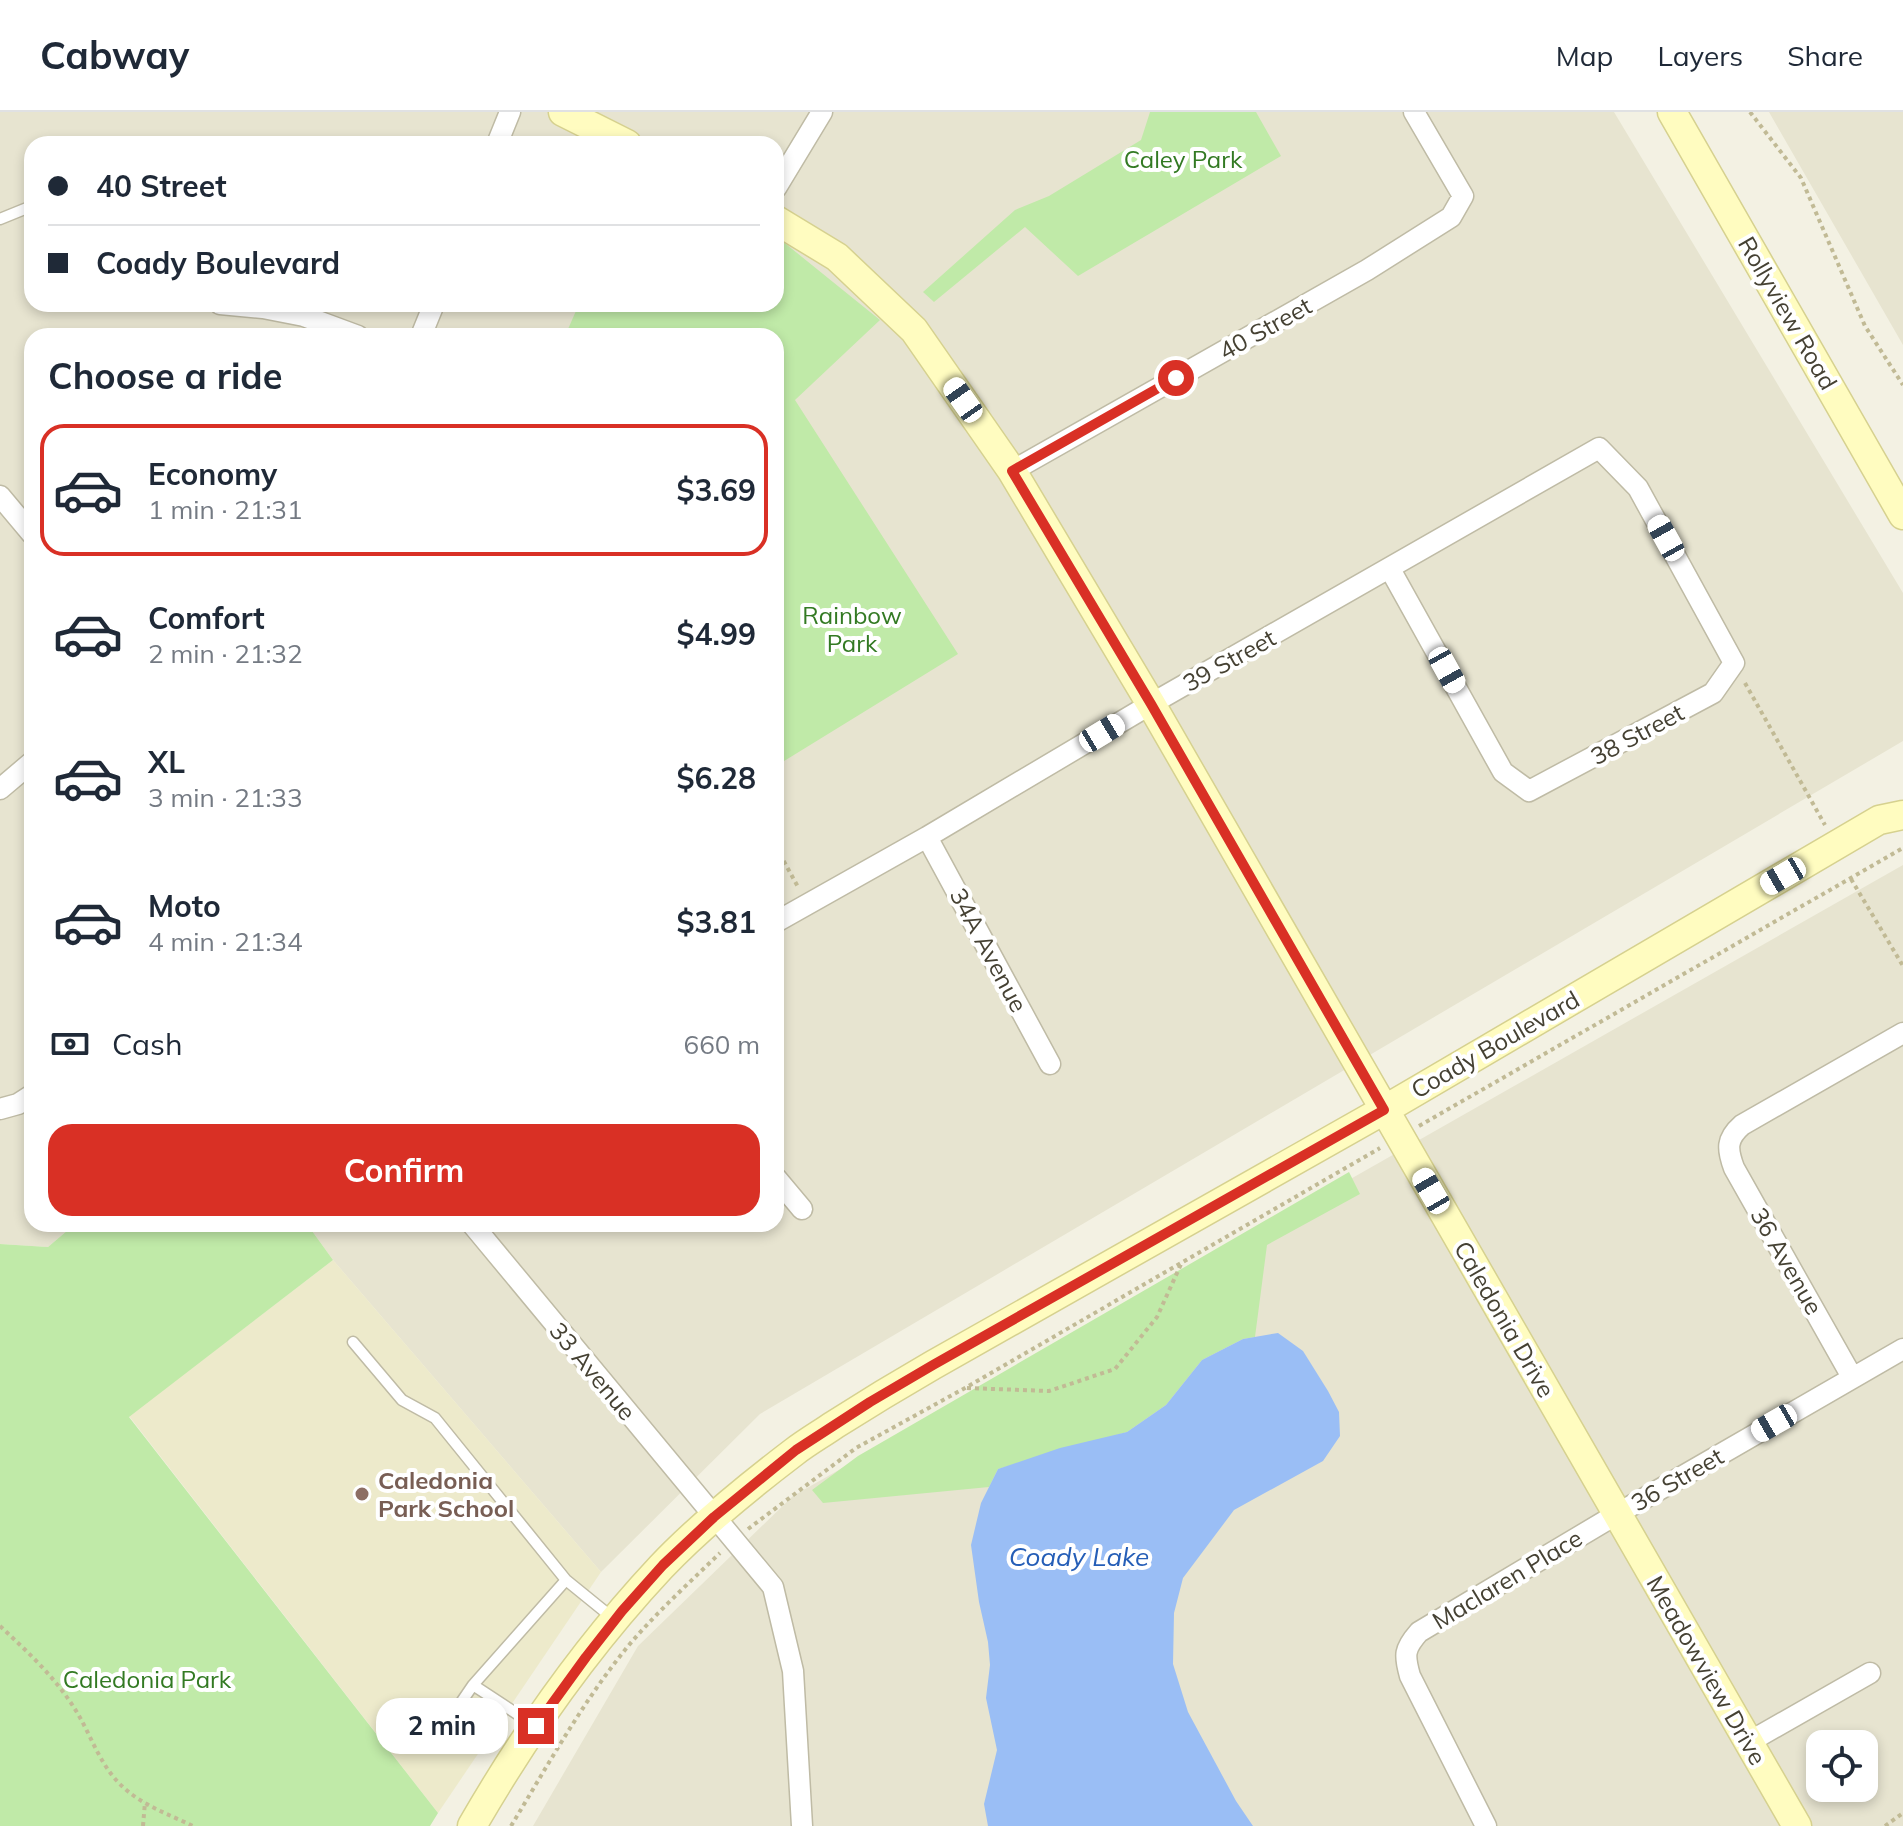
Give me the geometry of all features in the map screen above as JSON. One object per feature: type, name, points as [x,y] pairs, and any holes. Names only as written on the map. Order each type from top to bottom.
[{"type":"main road","points":[[563,112],[611,136]]},
{"type":"main road","name":"Rollyview Road","points":[[1672,112],[1903,515]]},
{"type":"main road","name":"Caledonia Drive","points":[[784,225],[837,257],[914,330],[1012,471],[1151,704],[1617,1514]]},
{"type":"main road","name":"Coady Boulevard","points":[[472,1826],[536,1726],[615,1620],[663,1565],[714,1517],[796,1450],[870,1402],[1384,1110],[1836,845],[1891,818],[1903,791]]},
{"type":"main road","name":"Meadowview Drive","points":[[1617,1514],[1797,1826]]},
{"type":"street","points":[[500,136],[510,112]]},
{"type":"street","points":[[784,175],[822,112]]},
{"type":"street","name":"40 Street","points":[[1012,471],[1367,270],[1451,217],[1463,196],[1414,112]]},
{"type":"street","points":[[284,312],[336,328]]},
{"type":"street","name":"39 Street","points":[[784,918],[1599,448],[1638,488],[1734,663]]},
{"type":"street","points":[[0,496],[24,524]]},
{"type":"street","name":"38 Street","points":[[1390,569],[1503,772],[1529,791],[1713,693],[1734,663]]},
{"type":"street","points":[[0,789],[24,769]]},
{"type":"street","name":"34A Avenue","points":[[927,837],[1050,1064]]},
{"type":"street","name":"36 Avenue","points":[[1852,1377],[1734,1168],[1729,1154],[1730,1142],[1732,1134],[1742,1125],[1903,1033]]},
{"type":"street","points":[[0,1109],[24,1100]]},
{"type":"street","points":[[784,1188],[802,1209]]},
{"type":"street","name":"33 Avenue","points":[[479,1232],[773,1587],[793,1671],[802,1826]]},
{"type":"street","name":"36 Street","points":[[1617,1514],[1903,1349]]},
{"type":"street","name":"Maclaren Place","points":[[1486,1826],[1410,1676],[1405,1658],[1408,1644],[1419,1632],[1617,1514]]},
{"type":"street","points":[[1749,1742],[1870,1673]]},
{"type":"lane","points":[[0,219],[24,209]]},
{"type":"lane","points":[[353,1342],[402,1400],[435,1418],[566,1580],[615,1620]]},
{"type":"lane","points":[[441,1732],[473,1685],[566,1580]]},
{"type":"lane","points":[[473,1685],[536,1726]]},
{"type":"path","points":[[1750,112],[1801,178],[1865,326],[1903,385]]},
{"type":"path","points":[[1734,663],[1836,845]]},
{"type":"path","points":[[511,1826],[572,1724],[628,1646],[733,1540],[856,1448],[1903,848]]},
{"type":"path","points":[[784,861],[808,904]]},
{"type":"path","points":[[1850,878],[1903,966]]},
{"type":"path","points":[[965,1388],[1049,1391],[1115,1369],[1157,1317],[1182,1261]]},
{"type":"path","points":[[0,1626],[52,1677],[77,1713],[110,1772],[122,1786],[145,1802],[193,1826]]},
{"type":"path","points":[[143,1826],[145,1802]]},
{"type":"path","points":[[1885,1826],[1903,1813]]},
{"type":"shaded area","points":[[0,112],[1614,112],[1903,593],[1903,741],[760,1414],[601,1572],[333,1260],[313,1232],[784,1232],[784,328],[24,328],[24,1232],[66,1232],[48,1247],[0,1244]]},
{"type":"shaded area","points":[[1769,112],[1903,112],[1903,345]]},
{"type":"shaded area","points":[[1903,865],[1903,1826],[533,1826],[638,1646],[793,1496]]},
{"type":"shaded area","name":"Caledonia Park School","points":[[333,1260],[601,1572],[438,1813],[129,1416]]},
{"type":"green space","name":"Caley Park","points":[[1150,112],[1256,112],[1281,156],[1078,276],[1025,227],[934,302],[923,292],[1015,210],[1049,196],[1141,140]]},
{"type":"green space","name":"Rainbow Park","points":[[784,242],[880,320],[795,400],[958,654],[784,761],[784,328],[568,328],[576,312],[784,312]]},
{"type":"green space","points":[[1349,1172],[1360,1194],[1267,1245],[1255,1337],[1243,1339],[1202,1360],[1166,1405],[1127,1432],[998,1469],[989,1487],[823,1503],[812,1490],[858,1456]]},
{"type":"green space","name":"Caledonia Park","points":[[66,1232],[313,1232],[333,1260],[129,1417],[438,1813],[430,1826],[0,1826],[0,1244],[48,1247]]},
{"type":"water","name":"Coady Lake","points":[[1278,1333],[1303,1351],[1328,1391],[1339,1412],[1340,1436],[1323,1461],[1234,1510],[1183,1578],[1174,1613],[1173,1664],[1188,1712],[1253,1826],[988,1826],[984,1804],[997,1750],[986,1698],[990,1665],[988,1642],[971,1545],[981,1503],[998,1469],[1060,1448],[1127,1432],[1166,1405],[1202,1360],[1243,1339]]},
{"type":"place","name":"Caledonia Park School","points":[[362,1494]]},
{"type":"route","points":[[536,1726],[622,1611],[663,1565],[714,1517],[796,1450],[933,1365],[1384,1110],[1151,704],[1012,471],[1176,378]]}]
